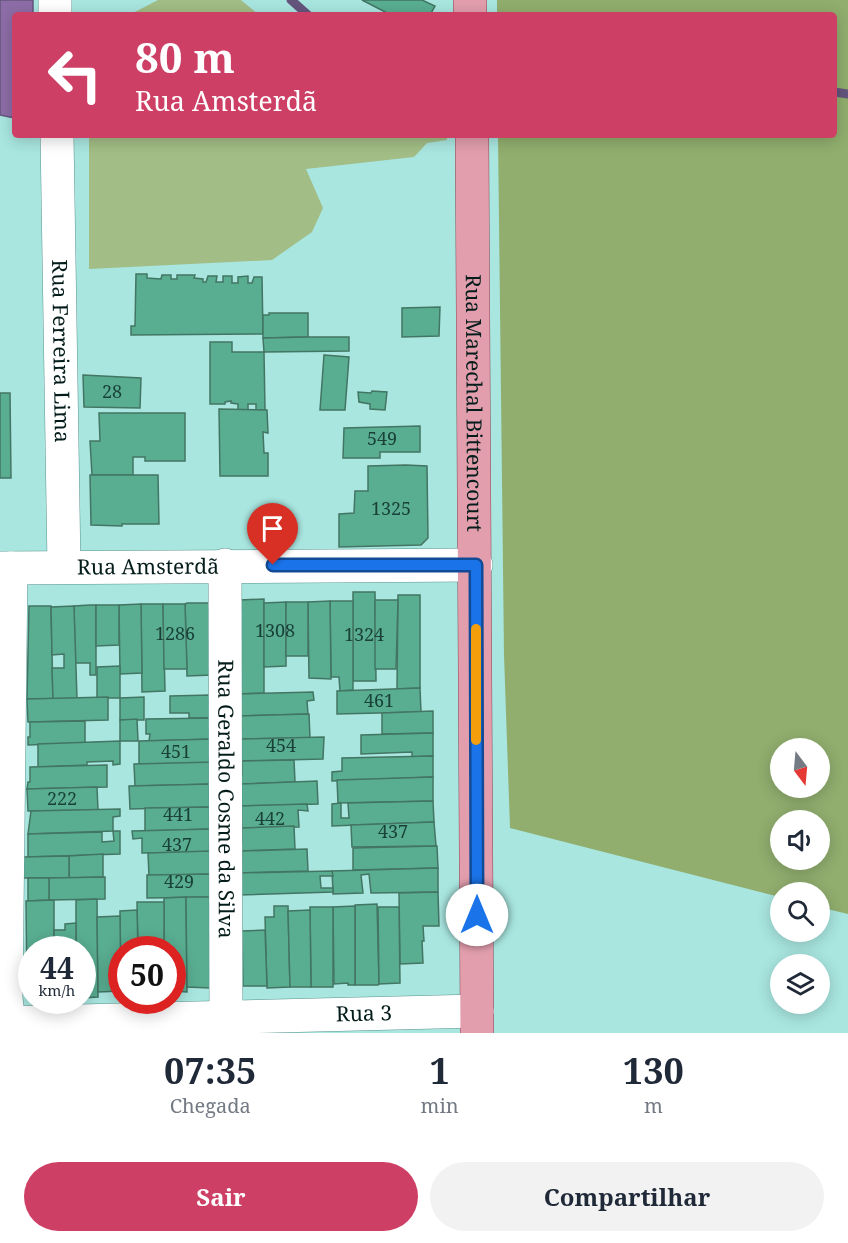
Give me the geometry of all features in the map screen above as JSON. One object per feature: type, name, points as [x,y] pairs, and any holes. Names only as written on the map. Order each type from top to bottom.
[{"type":"main road","name":"Rua Marechal Bittencourt","points":[[471,138],[476,565],[477,1022]]},
{"type":"street","name":"Rua Ferreira Lima","points":[[57,138],[64,567]]},
{"type":"street","name":"Rua Geraldo Cosme da Silva","points":[[225,565],[226,1024]]},
{"type":"street","name":"Rua Amsterdã","points":[[5,568],[476,565]]},
{"type":"street","points":[[5,568],[6,1026]]},
{"type":"street","name":"Rua 3","points":[[6,1026],[226,1024],[342,1015],[477,1022]]},
{"type":"green space","points":[[158,0],[241,0],[255,12],[135,12]]},
{"type":"green space","points":[[497,0],[848,0],[848,914],[830,910],[830,882],[770,882],[770,894],[510,828],[504,655],[498,138],[837,138],[837,12],[497,12]]},
{"type":"green space","points":[[89,138],[447,138],[447,140],[427,143],[414,157],[306,169],[323,208],[312,232],[272,260],[89,269]]},
{"type":"shaded area","points":[[0,0],[33,0],[33,12],[12,12],[12,117],[0,115]]},
{"type":"building","points":[[362,0],[422,0],[435,6],[432,12],[385,12]]},
{"type":"building","points":[[136,274],[147,274],[147,278],[161,279],[162,275],[171,275],[171,279],[177,279],[177,275],[195,275],[194,278],[203,279],[203,282],[206,282],[208,276],[217,276],[216,282],[223,282],[223,276],[232,276],[232,283],[238,283],[238,277],[248,276],[248,283],[252,283],[254,277],[262,277],[263,334],[131,335],[131,326],[135,326]]},
{"type":"building","points":[[440,307],[439,336],[402,337],[402,308]]},
{"type":"building","points":[[269,313],[308,313],[308,337],[263,338],[263,315],[269,315]]},
{"type":"building","points":[[349,337],[349,351],[264,352],[263,338]]},
{"type":"building","points":[[210,342],[232,342],[232,352],[264,352],[265,410],[256,410],[256,404],[248,404],[248,410],[238,410],[238,404],[231,403],[231,401],[225,404],[210,404]]},
{"type":"building","points":[[324,355],[349,357],[345,410],[320,410]]},
{"type":"building","points":[[83,375],[141,378],[140,408],[84,407]]},
{"type":"building","points":[[372,391],[387,392],[385,410],[370,409],[370,404],[359,402],[358,392],[371,393]]},
{"type":"building","points":[[0,393],[10,393],[11,478],[0,478]]},
{"type":"building","points":[[219,409],[267,410],[268,433],[263,432],[264,453],[268,453],[268,476],[220,476]]},
{"type":"building","points":[[99,413],[185,413],[185,461],[145,461],[145,457],[133,457],[133,475],[92,475],[90,441],[100,441]]},
{"type":"building","points":[[420,426],[420,452],[380,452],[380,458],[343,458],[344,428]]},
{"type":"building","points":[[368,466],[427,466],[428,538],[421,545],[339,547],[339,514],[354,513],[355,491],[368,491]]},
{"type":"building","points":[[90,475],[158,475],[159,524],[91,525]]},
{"type":"building","points":[[353,592],[375,592],[376,681],[353,681]]},
{"type":"building","points":[[398,595],[420,595],[420,688],[397,689]]},
{"type":"building","points":[[264,599],[264,693],[239,694],[240,600]]},
{"type":"building","points":[[375,600],[398,600],[396,669],[375,669]]},
{"type":"building","points":[[330,601],[353,601],[353,690],[340,691],[339,677],[331,677]]},
{"type":"building","points":[[330,601],[331,679],[309,678],[308,602]]},
{"type":"building","points":[[286,602],[286,666],[264,667],[264,603]]},
{"type":"building","points":[[286,602],[308,602],[308,656],[286,656]]},
{"type":"building","points":[[213,603],[212,675],[187,676],[185,604]]},
{"type":"building","points":[[141,604],[163,604],[165,691],[142,692]]},
{"type":"building","points":[[141,604],[142,673],[120,674],[119,605]]},
{"type":"building","points":[[163,604],[185,604],[187,669],[164,669]]},
{"type":"building","points":[[96,605],[96,675],[90,675],[90,663],[75,663],[74,606]]},
{"type":"building","points":[[96,605],[119,605],[119,645],[96,646]]},
{"type":"building","points":[[29,606],[51,606],[53,699],[27,699]]},
{"type":"building","points":[[74,606],[77,699],[53,699],[52,668],[64,668],[64,654],[52,655],[51,607]]},
{"type":"building","points":[[120,666],[120,698],[97,698],[97,667]]},
{"type":"building","points":[[420,688],[421,712],[337,714],[337,691]]},
{"type":"building","points":[[313,692],[314,700],[307,701],[308,714],[239,716],[239,694]]},
{"type":"building","points":[[210,695],[212,718],[189,718],[189,713],[170,713],[170,696]]},
{"type":"building","points":[[108,697],[108,720],[28,722],[27,699]]},
{"type":"building","points":[[144,697],[144,720],[120,720],[120,698]]},
{"type":"building","points":[[433,711],[433,733],[382,734],[382,713]]},
{"type":"building","points":[[309,714],[310,738],[240,739],[239,716]]},
{"type":"building","points":[[214,718],[213,739],[149,741],[150,734],[146,734],[146,719]]},
{"type":"building","points":[[137,719],[138,741],[120,741],[120,720]]},
{"type":"building","points":[[85,721],[85,743],[28,745],[30,722]]},
{"type":"building","points":[[433,733],[433,756],[412,757],[412,752],[361,754],[361,735]]},
{"type":"building","points":[[324,737],[323,759],[239,761],[241,739]]},
{"type":"building","points":[[213,739],[213,763],[139,764],[139,741]]},
{"type":"building","points":[[120,741],[120,764],[113,765],[113,761],[87,762],[87,765],[38,767],[38,744]]},
{"type":"building","points":[[433,756],[433,777],[332,781],[332,772],[342,771],[342,758]]},
{"type":"building","points":[[294,760],[295,782],[240,784],[242,761]]},
{"type":"building","points":[[215,762],[215,784],[135,786],[134,764]]},
{"type":"building","points":[[107,765],[107,787],[27,789],[28,782],[30,782],[30,767]]},
{"type":"building","points":[[433,777],[433,801],[338,803],[337,780]]},
{"type":"building","points":[[317,781],[318,804],[241,806],[240,784]]},
{"type":"building","points":[[212,784],[212,807],[130,809],[129,786]]},
{"type":"building","points":[[97,787],[98,810],[28,811],[27,789]]},
{"type":"building","points":[[433,801],[434,822],[332,826],[332,804],[341,803],[341,818],[349,818],[348,803]]},
{"type":"building","points":[[307,804],[308,811],[298,810],[299,827],[242,828],[241,806]]},
{"type":"building","points":[[210,807],[212,829],[145,831],[145,808]]},
{"type":"building","points":[[120,809],[120,816],[113,817],[113,831],[28,834],[31,811]]},
{"type":"building","points":[[434,822],[436,846],[352,847],[351,825]]},
{"type":"building","points":[[294,826],[295,849],[241,851],[242,828]]},
{"type":"building","points":[[212,829],[212,852],[142,853],[142,838],[133,839],[132,831]]},
{"type":"building","points":[[113,831],[120,831],[120,854],[28,857],[28,834],[102,832],[102,842],[114,841]]},
{"type":"building","points":[[437,846],[438,868],[353,870],[353,848]]},
{"type":"building","points":[[307,849],[308,871],[241,873],[242,851]]},
{"type":"building","points":[[210,851],[211,874],[149,876],[148,853]]},
{"type":"building","points":[[103,854],[103,877],[69,878],[69,856]]},
{"type":"building","points":[[69,856],[69,878],[22,878],[22,857]]},
{"type":"building","points":[[438,868],[438,892],[371,893],[369,874],[361,875],[363,893],[333,894],[332,871]]},
{"type":"building","points":[[332,871],[333,876],[320,876],[321,888],[333,888],[333,892],[238,895],[237,873]]},
{"type":"building","points":[[211,874],[213,897],[147,898],[147,875]]},
{"type":"building","points":[[105,877],[105,899],[49,900],[49,878]]},
{"type":"building","points":[[28,878],[49,878],[49,900],[28,901]]},
{"type":"building","points":[[438,892],[439,926],[423,926],[423,963],[400,964],[399,893]]},
{"type":"building","points":[[186,897],[187,992],[186,936],[164,936],[164,898]]},
{"type":"building","points":[[186,897],[215,897],[210,988],[187,987]]},
{"type":"building","points":[[97,899],[98,997],[96,997],[96,936],[76,936],[76,900]]},
{"type":"building","points":[[54,900],[54,936],[26,936],[26,901]]},
{"type":"building","points":[[137,902],[164,902],[164,936],[138,936]]},
{"type":"building","points":[[377,904],[379,984],[355,985],[355,905]]},
{"type":"building","points":[[274,906],[288,906],[290,987],[267,988],[265,917],[274,917]]},
{"type":"building","points":[[355,906],[355,985],[334,984],[333,907]]},
{"type":"building","points":[[310,907],[333,907],[333,987],[311,987]]},
{"type":"building","points":[[378,907],[399,907],[400,983],[379,984]]},
{"type":"building","points":[[137,910],[138,936],[120,936],[120,911]]},
{"type":"building","points":[[310,910],[311,987],[290,987],[288,911]]},
{"type":"building","points":[[120,916],[120,936],[108,936],[108,992],[98,992],[97,917]]},
{"type":"building","points":[[76,923],[76,936],[54,936],[54,930],[65,930],[65,924]]},
{"type":"building","points":[[265,930],[267,986],[243,986],[242,931]]},
{"type":"waterway","points":[[291,0],[305,12]]},
{"type":"waterway","points":[[837,92],[848,94]]},
{"type":"slow traffic","points":[[476,629],[476,740]]},
{"type":"route","points":[[273,565],[476,565],[477,915]]}]
